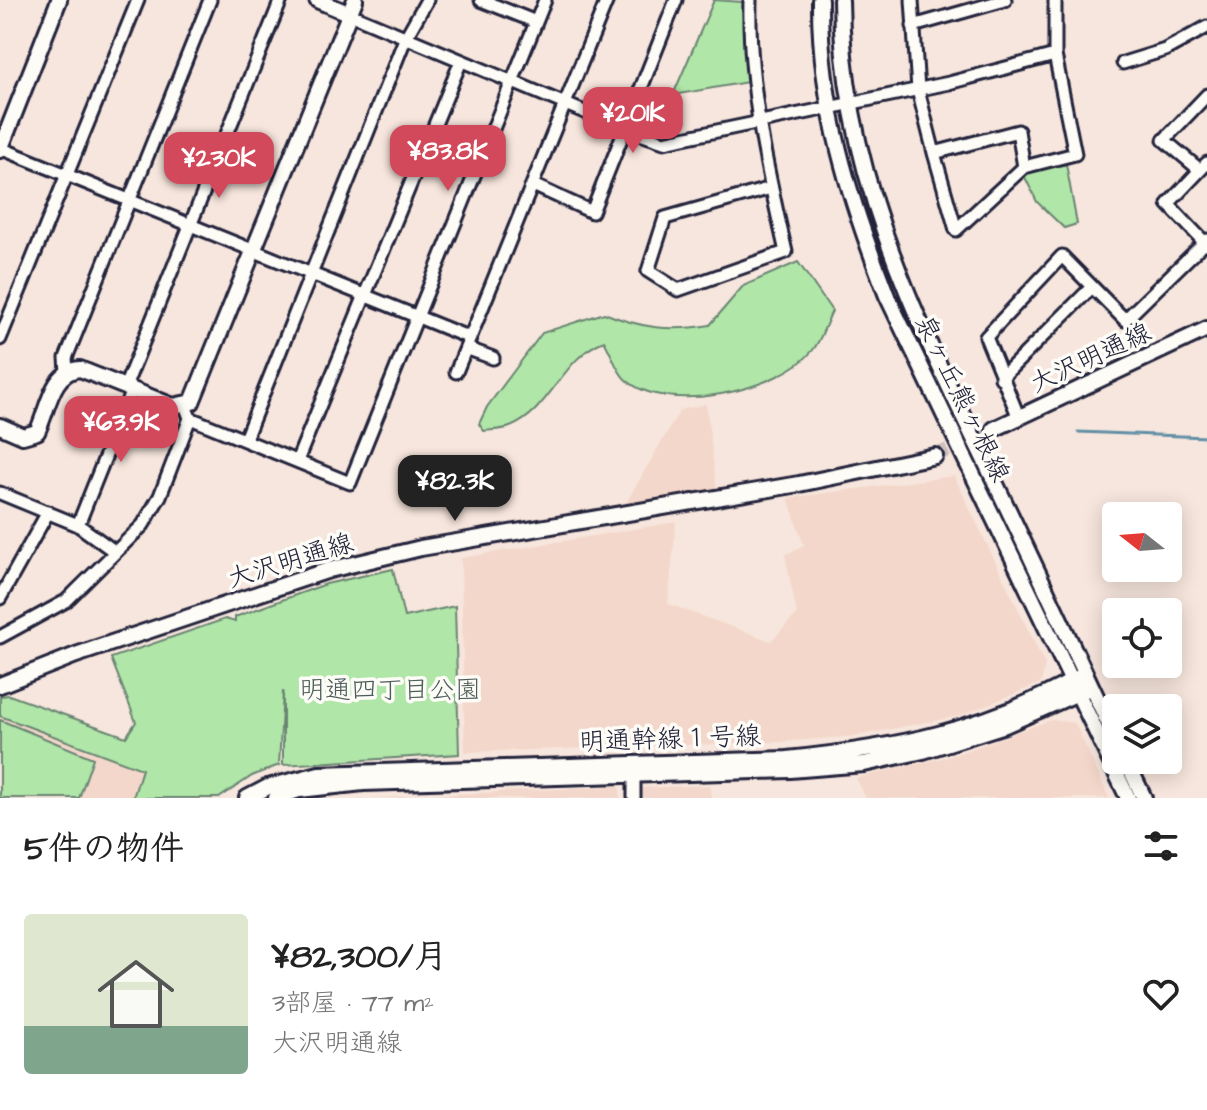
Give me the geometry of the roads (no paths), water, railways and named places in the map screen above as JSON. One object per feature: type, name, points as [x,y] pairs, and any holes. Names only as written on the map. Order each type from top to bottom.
[{"type":"street","points":[[59,0],[0,148],[417,317],[493,358]]},
{"type":"street","points":[[0,339],[138,0]]},
{"type":"street","points":[[67,372],[66,358],[210,0]]},
{"type":"street","points":[[78,525],[190,225],[281,0]]},
{"type":"street","points":[[317,0],[353,7],[405,39],[664,142],[918,90],[1055,55]]},
{"type":"street","points":[[245,439],[405,39],[427,0]]},
{"type":"street","points":[[481,0],[536,22]]},
{"type":"street","points":[[0,426],[23,436],[37,432],[57,383],[67,372],[80,369],[350,483],[545,0]]},
{"type":"street","points":[[456,372],[607,0]]},
{"type":"street","points":[[533,185],[592,212],[676,0]]},
{"type":"street","points":[[750,0],[751,51],[760,122],[786,252],[678,290],[648,271],[665,218],[771,188]]},
{"type":"street","name":"泉ヶ丘熊ヶ根線","points":[[820,0],[829,108],[848,186],[887,296],[1082,684],[1102,716]]},
{"type":"street","name":"泉ヶ丘熊ヶ根線","points":[[841,0],[849,103],[873,201],[900,281],[1082,684],[1128,798]]},
{"type":"street","points":[[912,0],[918,90],[956,230],[1024,167],[1075,154],[1055,55],[1055,0]]},
{"type":"street","points":[[913,26],[1005,0]]},
{"type":"street","points":[[1,636],[66,601],[143,525],[160,496],[188,412],[353,7]]},
{"type":"street","points":[[1123,63],[1165,50],[1207,27]]},
{"type":"street","points":[[297,461],[461,61]]},
{"type":"street","points":[[1019,418],[986,337],[1062,256],[1125,320],[1206,243],[1168,204],[1203,166],[1164,140],[1207,95]]},
{"type":"street","points":[[934,153],[1018,131],[1024,167]]},
{"type":"street","points":[[1001,378],[1092,287]]},
{"type":"street","name":"大沢明通線","points":[[994,429],[1207,329]]},
{"type":"street","name":"大沢明通線","points":[[0,685],[76,655],[329,570],[421,548],[799,484],[935,456]]},
{"type":"street","points":[[0,493],[78,525],[114,551]]},
{"type":"street","points":[[0,598],[48,512]]},
{"type":"street","points":[[276,798],[299,790],[363,783],[634,769],[790,770],[864,764],[923,751],[1005,725],[1082,684]]},
{"type":"street","points":[[634,769],[634,798]]},
{"type":"street","name":"明通幹線１号線","points":[[247,798],[268,787],[319,774],[634,769]]},
{"type":"street","points":[[1133,774],[1144,798]]},
{"type":"waterway","points":[[1078,432],[1207,437]]},
{"type":"tunnel","points":[[935,456],[994,429]]},
{"type":"park label","name":"明通四丁目公園","points":[[390,689]]}]
